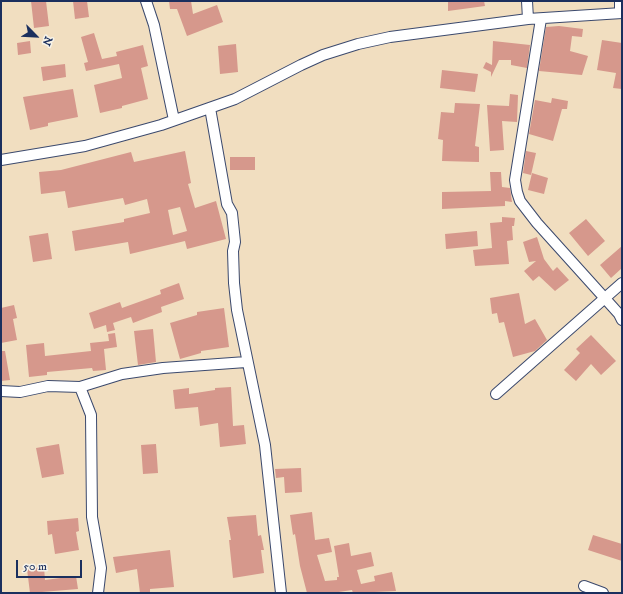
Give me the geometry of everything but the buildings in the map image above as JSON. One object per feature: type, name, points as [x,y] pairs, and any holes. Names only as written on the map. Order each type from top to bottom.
[{"type":"street","points":[[146,1],[154,25],[174,120]]},
{"type":"street","points":[[527,1],[528,19]]},
{"type":"street","points":[[1,160],[85,146],[174,120],[210,108],[259,88],[323,55],[358,44],[390,37],[528,19],[621,13],[620,1]]},
{"type":"street","points":[[541,19],[515,180],[517,192],[520,201],[537,223],[605,298],[622,320]]},
{"type":"street","points":[[210,108],[227,204],[232,214],[235,242],[233,251],[234,283],[246,362],[264,445],[281,593]]},
{"type":"street","points":[[496,394],[622,283]]},
{"type":"street","points":[[1,391],[20,392],[48,386],[80,387],[122,374],[163,368],[246,362]]},
{"type":"street","points":[[80,387],[91,415],[92,517],[102,568],[98,593]]},
{"type":"street","points":[[584,586],[603,593]]}]
